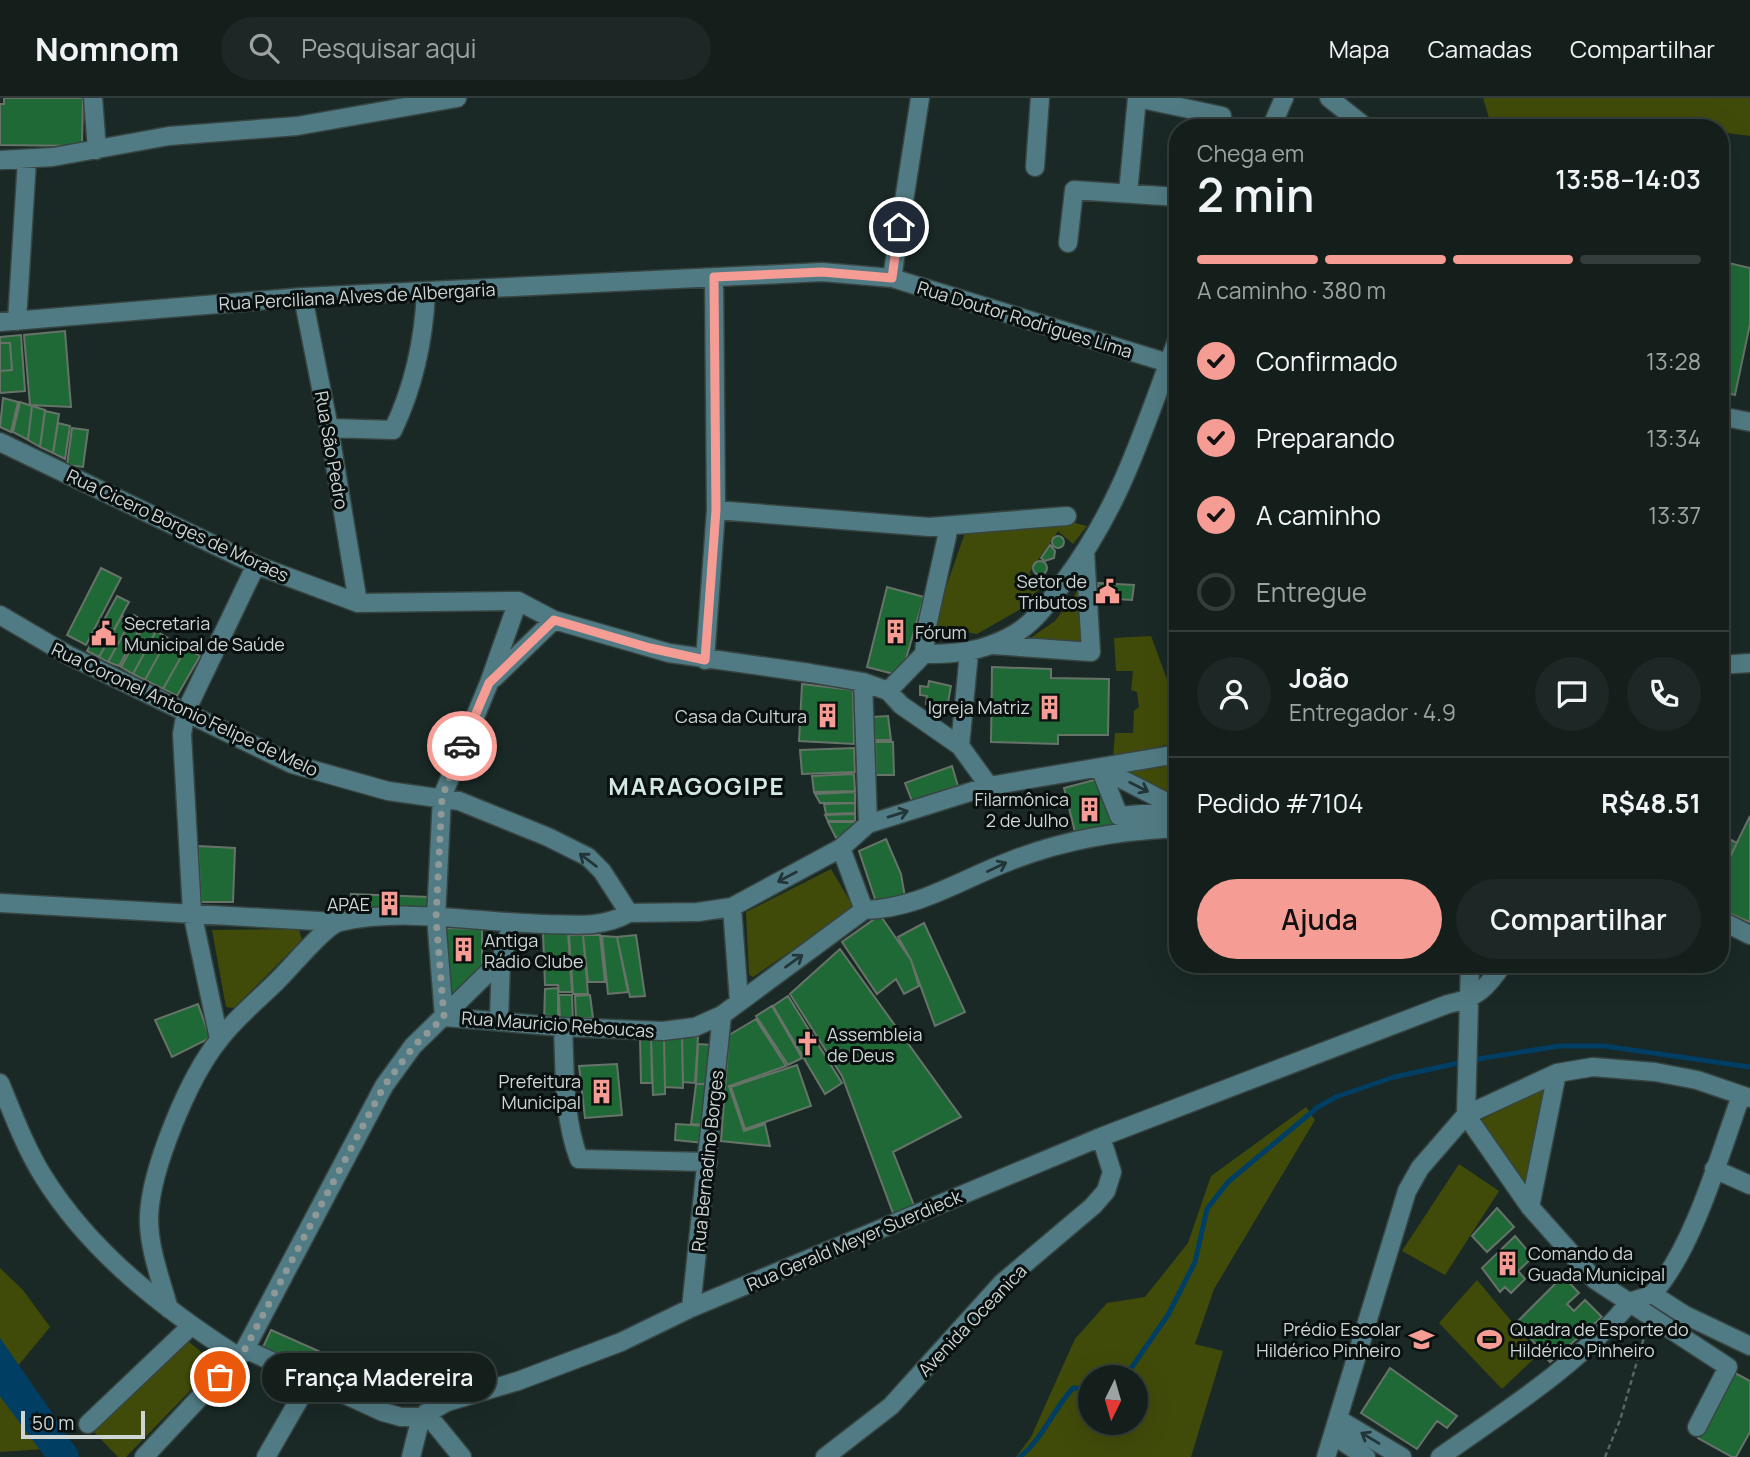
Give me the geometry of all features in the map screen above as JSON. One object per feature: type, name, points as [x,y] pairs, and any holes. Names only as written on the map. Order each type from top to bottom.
[{"type":"street","points":[[93,98],[97,150]]},
{"type":"street","points":[[0,160],[27,160],[169,136],[297,126],[457,98]]},
{"type":"street","points":[[892,278],[920,98]]},
{"type":"street","points":[[1035,167],[1040,98]]},
{"type":"street","points":[[1128,193],[1137,98],[1222,116]]},
{"type":"street","points":[[1275,119],[1284,98]]},
{"type":"street","points":[[1329,98],[1356,119]]},
{"type":"street","points":[[8,321],[27,160]]},
{"type":"street","points":[[1068,243],[1074,190],[1169,196]]},
{"type":"street","name":"Rua Doutor Rodrigues Lima","points":[[714,277],[822,272],[892,278],[1169,364]]},
{"type":"street","points":[[705,660],[716,510],[714,277]]},
{"type":"street","name":"Rua Perciliana Alves de Albergaria","points":[[8,321],[303,297],[714,277]]},
{"type":"street","points":[[329,428],[393,430],[405,402],[424,338],[426,291]]},
{"type":"street","name":"Rua São Pedro","points":[[303,297],[329,428],[358,603]]},
{"type":"street","points":[[925,654],[969,653],[1009,638],[1031,622],[1060,588],[1105,521],[1169,375]]},
{"type":"street","points":[[1729,418],[1750,422]]},
{"type":"street","name":"Rua Cicero Borges de Moraes","points":[[0,442],[256,565],[358,603]]},
{"type":"street","points":[[716,510],[910,527],[949,527],[1067,516]]},
{"type":"street","points":[[888,691],[925,654],[927,626],[949,527]]},
{"type":"street","points":[[990,645],[1091,652],[1085,552]]},
{"type":"street","points":[[219,1039],[192,912],[182,734],[186,711],[256,565]]},
{"type":"street","points":[[444,1017],[436,918],[442,797],[489,683],[518,601]]},
{"type":"street","points":[[358,603],[518,601],[554,620],[635,644],[705,660],[863,682],[888,691],[901,705],[960,746],[989,786]]},
{"type":"street","name":"Rua Coronel Antonio Felipe de Melo","points":[[0,615],[68,655],[312,771],[387,791],[442,797],[538,833],[588,857],[602,871],[629,914]]},
{"type":"street","points":[[489,683],[554,620]]},
{"type":"street","points":[[960,746],[969,653]]},
{"type":"street","points":[[1729,664],[1750,663]]},
{"type":"street","points":[[863,682],[868,824]]},
{"type":"street","points":[[0,903],[336,922],[370,918],[436,918],[512,924],[592,925],[617,920],[629,914],[698,912],[732,906],[841,848],[868,824],[989,786],[1169,756]]},
{"type":"street","points":[[1100,768],[1169,805]]},
{"type":"street","points":[[1100,768],[1119,816],[1169,811]]},
{"type":"street","name":"Rua Mauricio Reboucas","points":[[144,1457],[242,1353],[384,1086],[414,1046],[444,1017],[499,1019],[563,1027],[663,1031],[695,1027],[722,1015],[864,910],[882,909],[918,900],[1009,861],[1086,836],[1169,829]]},
{"type":"street","points":[[841,848],[864,910]]},
{"type":"street","points":[[732,906],[739,1001]]},
{"type":"street","points":[[169,1309],[150,1236],[152,1197],[185,1097],[219,1039],[336,922]]},
{"type":"street","points":[[499,1019],[501,960],[512,924]]},
{"type":"street","points":[[1729,924],[1750,935]]},
{"type":"street","points":[[444,1017],[501,960]]},
{"type":"street","points":[[1469,973],[1466,1115],[1530,1207],[1595,1280],[1728,1367],[1697,1427]]},
{"type":"street","points":[[1467,1001],[1479,995],[1496,973]]},
{"type":"street","name":"Rua Gerald Meyer Suerdieck","points":[[424,1415],[447,1402],[518,1381],[621,1342],[691,1308],[1101,1137],[1448,1004],[1467,1001]]},
{"type":"street","name":"Rua Bernadino Borges","points":[[691,1308],[722,1015]]},
{"type":"street","points":[[563,1027],[566,1098],[573,1142],[579,1158],[708,1163]]},
{"type":"street","points":[[1326,1457],[1407,1191],[1420,1168],[1466,1115],[1557,1073],[1593,1067],[1655,1072],[1697,1080],[1746,1097],[1686,1238],[1652,1294],[1630,1302],[1610,1326],[1555,1374],[1440,1457]]},
{"type":"street","points":[[1530,1207],[1557,1073]]},
{"type":"street","points":[[0,1083],[42,1175],[75,1221],[138,1285],[191,1326],[242,1353],[311,1379],[383,1412],[424,1415],[462,1457]]},
{"type":"street","name":"Avenida Oceanica","points":[[825,1457],[891,1406],[1002,1283],[1101,1198],[1112,1172],[1101,1137]]},
{"type":"street","points":[[1714,1169],[1750,1185]]},
{"type":"street","points":[[1652,1294],[1685,1315],[1750,1346]]},
{"type":"street","points":[[88,1424],[191,1326]]},
{"type":"street","points":[[266,1457],[311,1379]]},
{"type":"street","points":[[411,1457],[424,1415]]},
{"type":"street","points":[[1336,1427],[1366,1457]]},
{"type":"street","points":[[1336,1427],[1402,1457]]},
{"type":"path","points":[[1605,1457],[1620,1420],[1649,1314]]},
{"type":"green space","points":[[1483,98],[1750,98],[1750,136],[1729,133],[1729,119],[1489,119]]},
{"type":"green space","points":[[1067,521],[1087,526],[1073,544],[1058,531],[1029,573],[1043,585],[1019,610],[977,634],[938,627],[935,618],[965,533]]},
{"type":"green space","points":[[1079,589],[1086,644],[1026,641],[1055,621]]},
{"type":"green space","points":[[1151,636],[1169,685],[1169,744],[1113,758],[1115,733],[1133,733],[1134,711],[1139,707],[1137,692],[1131,690],[1133,671],[1116,671],[1114,638]]},
{"type":"green space","points":[[1169,764],[1169,794],[1129,774],[1131,771]]},
{"type":"green space","points":[[831,869],[854,908],[753,977],[749,975],[746,912]]},
{"type":"green space","points":[[299,929],[302,940],[234,1008],[226,1007],[212,930]]},
{"type":"green space","points":[[1546,1086],[1525,1184],[1479,1121]]},
{"type":"green space","points":[[1306,1107],[1315,1120],[1214,1289],[1195,1344],[1223,1351],[1191,1457],[1016,1457],[1031,1437],[1075,1339],[1107,1303],[1145,1297],[1188,1243],[1211,1176]]},
{"type":"green space","points":[[1459,1164],[1499,1191],[1445,1275],[1402,1251]]},
{"type":"green space","points":[[0,1268],[23,1290],[50,1327],[17,1367],[0,1338]]},
{"type":"green space","name":"Quadra de Esporte do Hildérico Pinheiro","points":[[1477,1280],[1539,1354],[1502,1389],[1439,1323]]},
{"type":"green space","points":[[188,1341],[216,1364],[126,1457],[118,1457],[94,1432]]},
{"type":"green space","points":[[0,1394],[45,1449],[0,1452]]},
{"type":"water","points":[[0,1338],[64,1430],[61,1442],[56,1446],[45,1449],[0,1394]]},
{"type":"building","points":[[4,98],[83,98],[82,146],[0,145],[0,104],[4,104]]},
{"type":"building","points":[[1729,263],[1750,268],[1750,324],[1735,395],[1729,393]]},
{"type":"building","points":[[65,331],[71,407],[30,405],[24,335]]},
{"type":"building","points":[[21,335],[25,391],[0,393],[0,337]]},
{"type":"building","points":[[0,343],[10,343],[12,370],[0,371]]},
{"type":"building","points":[[3,398],[18,402],[11,432],[0,427]]},
{"type":"building","points":[[20,402],[32,406],[28,440],[13,432]]},
{"type":"building","points":[[32,406],[45,410],[40,447],[28,440]]},
{"type":"building","points":[[45,411],[59,414],[53,453],[40,447]]},
{"type":"building","points":[[58,423],[70,426],[65,459],[53,453]]},
{"type":"building","points":[[72,428],[88,430],[83,467],[67,465]]},
{"type":"building","points":[[1053,537],[1063,537],[1063,547],[1053,547]]},
{"type":"building","points":[[1050,545],[1055,551],[1054,558],[1045,561],[1041,558]]},
{"type":"building","points":[[1040,561],[1045,563],[1045,573],[1040,575],[1035,573],[1033,568],[1035,563]]},
{"type":"building","points":[[101,568],[121,578],[86,645],[67,635]]},
{"type":"building","name":"Setor de Tributos","points":[[1098,583],[1134,585],[1132,600],[1098,598]]},
{"type":"building","name":"Fórum","points":[[887,587],[924,597],[901,676],[867,667]]},
{"type":"building","name":"Secretaria Municipal de Saúde","points":[[117,596],[129,602],[99,657],[87,651]]},
{"type":"building","points":[[134,615],[144,621],[119,666],[108,662]]},
{"type":"building","points":[[122,616],[131,620],[108,662],[99,657]]},
{"type":"building","points":[[145,624],[156,631],[133,674],[121,667]]},
{"type":"building","points":[[156,631],[168,638],[145,680],[133,674]]},
{"type":"building","points":[[168,638],[186,648],[163,689],[145,680]]},
{"type":"building","points":[[186,648],[200,656],[177,696],[163,689]]},
{"type":"building","name":"Igreja Matriz","points":[[992,667],[1051,669],[1051,678],[1109,679],[1108,735],[1058,735],[1058,744],[991,742]]},
{"type":"building","points":[[929,681],[951,686],[947,708],[926,704],[927,696],[920,695],[920,686],[928,687]]},
{"type":"building","name":"Casa da Cultura","points":[[802,684],[853,690],[854,744],[799,741]]},
{"type":"building","points":[[888,716],[891,740],[875,740],[872,717]]},
{"type":"building","points":[[875,742],[893,742],[894,775],[876,775]]},
{"type":"building","points":[[854,748],[855,772],[802,774],[800,750]]},
{"type":"building","points":[[952,766],[958,786],[912,801],[905,783]]},
{"type":"building","points":[[854,774],[855,791],[814,792],[812,776]]},
{"type":"building","name":"Filarmônica 2 de Julho","points":[[1094,780],[1103,787],[1115,831],[1075,832],[1064,788]]},
{"type":"building","points":[[855,792],[855,803],[820,803],[815,794]]},
{"type":"building","points":[[855,803],[855,813],[826,814],[824,804]]},
{"type":"building","points":[[855,814],[855,821],[828,821],[825,815]]},
{"type":"building","points":[[1750,816],[1749,922],[1729,913],[1729,859]]},
{"type":"building","points":[[828,822],[855,824],[845,834],[836,838]]},
{"type":"building","points":[[886,839],[901,874],[905,897],[877,905],[859,851]]},
{"type":"building","points":[[1729,839],[1737,843],[1729,859]]},
{"type":"building","points":[[198,846],[235,848],[233,902],[201,902]]},
{"type":"building","name":"APAE","points":[[351,894],[429,897],[428,912],[350,911]]},
{"type":"building","points":[[880,915],[911,960],[919,986],[904,994],[896,979],[877,994],[842,942]]},
{"type":"building","points":[[924,923],[965,1012],[935,1026],[911,960],[898,937]]},
{"type":"building","name":"Antiga Rádio Clube","points":[[445,928],[482,929],[482,972],[451,998]]},
{"type":"building","points":[[543,933],[568,933],[572,992],[559,992],[558,985],[545,985]]},
{"type":"building","points":[[569,935],[583,935],[588,994],[573,994]]},
{"type":"building","points":[[583,935],[600,935],[605,982],[588,982]]},
{"type":"building","points":[[636,935],[645,996],[630,997],[617,937]]},
{"type":"building","points":[[602,936],[617,937],[628,992],[608,994]]},
{"type":"building","points":[[840,949],[961,1117],[893,1152],[915,1208],[894,1216],[842,1076],[790,994]]},
{"type":"building","points":[[558,988],[558,1023],[544,1022],[545,989]]},
{"type":"building","points":[[559,995],[572,995],[573,1025],[560,1023]]},
{"type":"building","points":[[590,995],[593,1018],[576,1018],[575,996]]},
{"type":"building","name":"Assembleia de Deus","points":[[788,996],[842,1083],[825,1094],[773,1006]]},
{"type":"building","points":[[198,1004],[210,1038],[172,1057],[155,1020]]},
{"type":"building","points":[[772,1006],[802,1058],[788,1065],[756,1016]]},
{"type":"building","points":[[756,1019],[786,1066],[729,1086],[744,1131],[765,1124],[770,1146],[721,1141],[729,1035]]},
{"type":"building","points":[[640,1037],[651,1037],[652,1083],[641,1083]]},
{"type":"building","points":[[651,1037],[664,1037],[665,1094],[653,1095]]},
{"type":"building","points":[[664,1037],[682,1037],[683,1088],[665,1087]]},
{"type":"building","points":[[682,1037],[698,1037],[695,1083],[683,1082]]},
{"type":"building","points":[[698,1044],[713,1045],[710,1084],[696,1084]]},
{"type":"building","name":"Prefeitura Municipal","points":[[617,1064],[622,1115],[585,1118],[579,1066]]},
{"type":"building","points":[[797,1065],[811,1106],[745,1129],[731,1087]]},
{"type":"building","points":[[696,1084],[710,1084],[706,1125],[691,1124]]},
{"type":"building","points":[[676,1124],[706,1126],[704,1143],[675,1140]]},
{"type":"building","points":[[1497,1208],[1514,1227],[1487,1252],[1472,1236]]},
{"type":"building","name":"Comando da Guada Municipal","points":[[1515,1236],[1533,1257],[1518,1271],[1525,1279],[1511,1293],[1505,1287],[1500,1292],[1482,1268]]},
{"type":"building","points":[[1563,1276],[1579,1293],[1567,1304],[1574,1311],[1585,1300],[1602,1317],[1550,1362],[1517,1322]]},
{"type":"building","points":[[271,1330],[332,1357],[325,1374],[263,1347]]},
{"type":"building","points":[[1390,1368],[1457,1416],[1447,1428],[1437,1421],[1417,1449],[1361,1413]]},
{"type":"building","points":[[1735,1373],[1750,1381],[1750,1432],[1736,1457],[1732,1457],[1698,1438]]},
{"type":"waterway","points":[[1472,1060],[1559,1046],[1604,1046],[1750,1067]]},
{"type":"waterway","points":[[1133,1365],[1168,1315],[1195,1262],[1207,1209],[1228,1182],[1318,1107],[1336,1097],[1394,1077],[1463,1062]]},
{"type":"waterway","points":[[0,1371],[64,1457]]},
{"type":"waterway","points":[[1020,1457],[1035,1441],[1073,1388],[1078,1388]]},
{"type":"way so far","points":[[220,1377],[245,1349],[384,1086],[414,1046],[444,1017],[436,918],[442,797],[462,746]]},
{"type":"place","name":"Setor de Tributos","points":[[1107,591]]},
{"type":"place","name":"Fórum","points":[[895,632]]},
{"type":"place","name":"Secretaria Municipal de Saúde","points":[[104,633]]},
{"type":"place","name":"Igreja Matriz","points":[[1050,707]]},
{"type":"place","name":"Casa da Cultura","points":[[827,716]]},
{"type":"place","name":"Filarmônica 2 de Julho","points":[[1089,809]]},
{"type":"place","name":"APAE","points":[[390,904]]},
{"type":"place","name":"Antiga Rádio Clube","points":[[464,950]]},
{"type":"place","name":"Assembleia de Deus","points":[[807,1044]]},
{"type":"place","name":"Prefeitura Municipal","points":[[601,1091]]},
{"type":"place","name":"Comando da Guada Municipal","points":[[1508,1263]]},
{"type":"place","name":"Prédio Escolar Hildérico Pinheiro","points":[[1421,1339]]},
{"type":"place","name":"Quadra de Esporte do Hildérico Pinheiro","points":[[1490,1339]]},
{"type":"place","name":"França Madereira","points":[[220,1377]]},
{"type":"district","name":"MARAGOGIPE","points":[[697,785]]},
{"type":"route","points":[[462,746],[489,683],[554,620],[612,638],[705,660],[716,510],[714,277],[822,272],[892,278],[899,227]]}]
